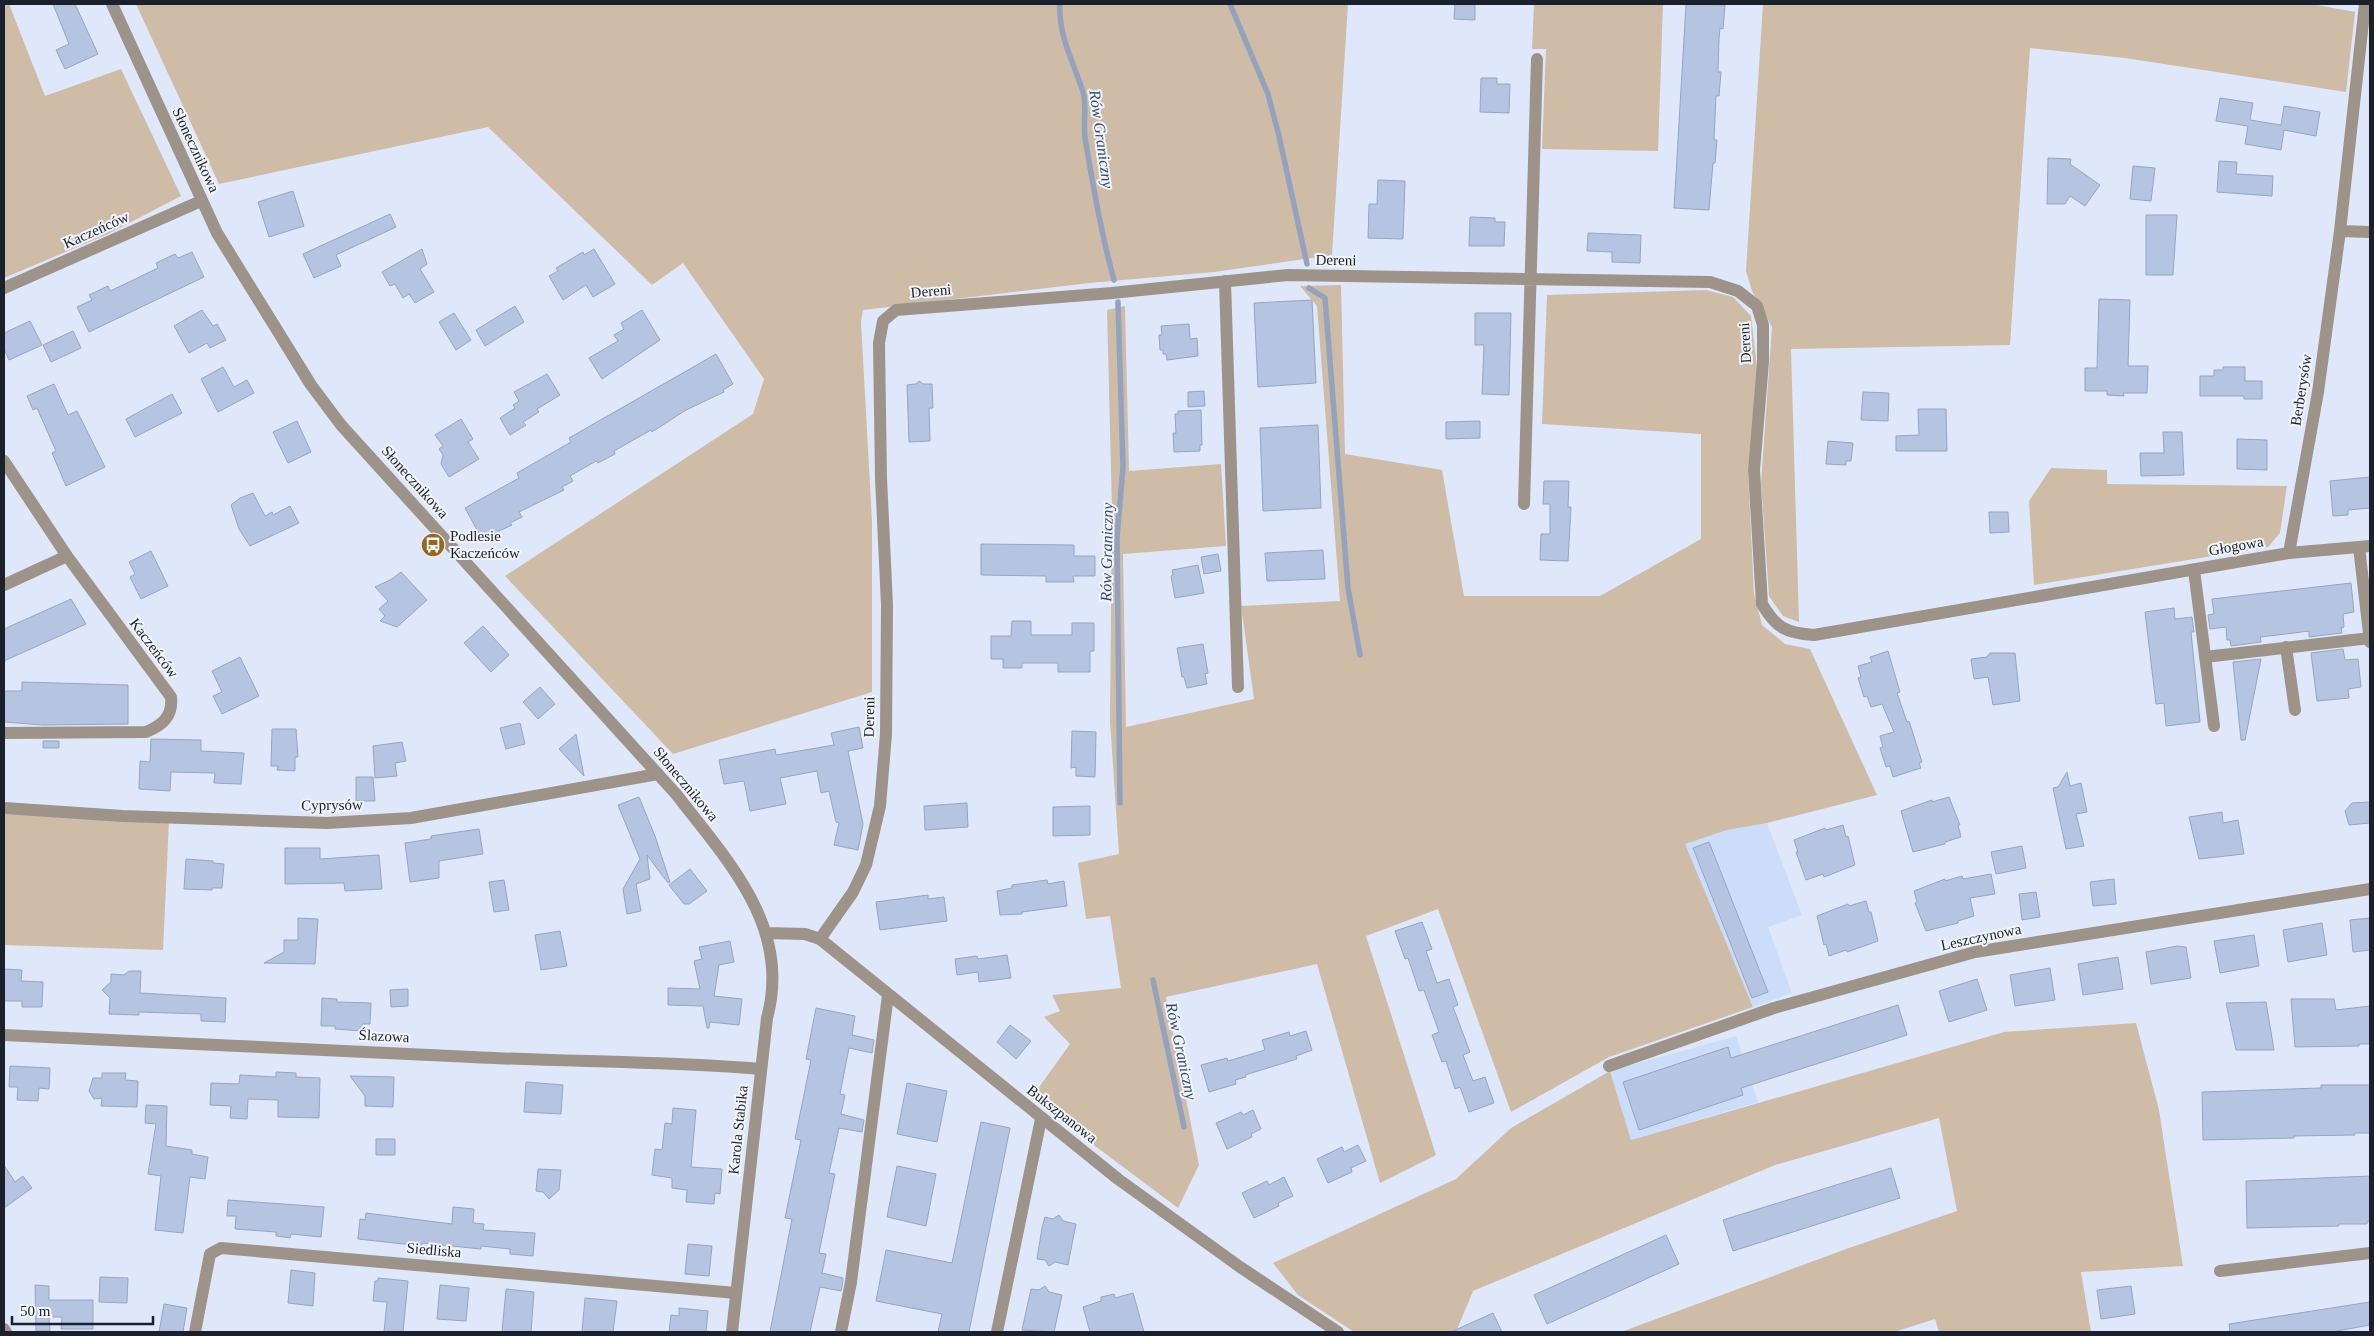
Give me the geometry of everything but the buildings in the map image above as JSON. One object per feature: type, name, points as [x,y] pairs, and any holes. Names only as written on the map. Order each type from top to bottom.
[{"type":"street","name":"Słonecznikowa","points":[[112,4],[217,233],[252,293],[311,385],[341,425],[658,774],[726,860],[753,898],[766,933]]},
{"type":"street","name":"Berberysów","points":[[2289,553],[2318,392],[2340,231],[2365,4]]},
{"type":"street","points":[[1524,504],[1537,59]]},
{"type":"street","name":"Kaczeńców","points":[[4,288],[201,201]]},
{"type":"street","points":[[2340,231],[2370,232]]},
{"type":"street","name":"Dereni","points":[[820,939],[853,892],[866,865],[880,806],[886,724],[887,605],[881,478],[879,342],[883,321],[896,310],[1112,293],[1288,275],[1710,282],[1738,291],[1757,306],[1763,325],[1763,362],[1754,470],[1762,604],[1772,621],[1793,634],[1814,635],[2109,583]]},
{"type":"street","points":[[1225,281],[1238,687]]},
{"type":"street","name":"Kaczeńców","points":[[4,461],[66,556],[171,697],[172,706],[168,718],[157,727],[146,732],[4,732]]},
{"type":"street","points":[[2365,546],[2370,642]]},
{"type":"street","name":"Głogowa","points":[[2109,583],[2289,553],[2365,546]]},
{"type":"street","points":[[4,585],[66,556]]},
{"type":"street","points":[[2194,570],[2214,726]]},
{"type":"street","points":[[2205,657],[2370,638]]},
{"type":"street","points":[[2286,647],[2295,710]]},
{"type":"street","name":"Cyprysów","points":[[4,808],[122,816],[327,823],[411,818],[658,774]]},
{"type":"street","name":"Leszczynowa","points":[[1609,1066],[1774,1008],[1975,952],[2370,889]]},
{"type":"street","name":"Bukszpanowa","points":[[766,933],[805,934],[820,939],[1125,1185],[1240,1267],[1338,1332]]},
{"type":"street","name":"Karola Stabika","points":[[732,1332],[767,1018],[773,996],[773,969],[766,933]]},
{"type":"street","points":[[841,1332],[851,1282],[888,995]]},
{"type":"street","name":"Ślazowa","points":[[4,1035],[251,1045],[473,1058],[670,1063],[762,1070]]},
{"type":"street","points":[[998,1332],[1041,1119]]},
{"type":"street","name":"Siedliska","points":[[195,1332],[210,1254],[221,1248],[736,1293]]},
{"type":"street","points":[[2220,1271],[2370,1253]]},
{"type":"shaded area","points":[[4,4],[9,4],[45,96],[121,69],[181,196],[108,234],[4,278]]},
{"type":"shaded area","points":[[136,4],[1348,4],[1332,255],[1214,272],[1089,283],[863,310],[861,322],[872,522],[872,692],[673,754],[505,576],[753,414],[764,379],[683,263],[652,285],[488,127],[219,184]]},
{"type":"shaded area","points":[[1534,4],[1663,4],[1658,151],[1542,149],[1546,49],[1532,49]]},
{"type":"shaded area","points":[[1763,4],[2312,4],[2355,12],[2346,92],[2125,58],[2030,48],[2010,345],[1791,349],[1799,622],[1783,616],[1769,596],[1761,483],[1772,327],[1752,291],[1746,271]]},
{"type":"shaded area","points":[[1341,285],[1345,454],[1442,470],[1464,596],[1600,596],[1701,539],[1701,434],[1542,424],[1547,295],[1706,290],[1733,297],[1751,316],[1757,367],[1748,472],[1754,593],[1762,625],[1785,644],[1810,649],[1877,795],[1767,823],[1727,830],[1685,844],[1753,1007],[1609,1057],[1511,1112],[1438,909],[1366,936],[1436,1155],[1380,1183],[1317,964],[1166,997],[1199,1165],[1178,1208],[1059,1119],[1037,1090],[1070,1044],[1044,1017],[1060,1011],[1052,995],[1121,988],[1110,916],[1086,919],[1078,863],[1119,854],[1110,721],[1112,509],[1107,310],[1125,306],[1129,471],[1221,464],[1226,546],[1123,554],[1126,727],[1254,699],[1241,606],[1340,601],[1317,306],[1300,286]]},
{"type":"shaded area","points":[[2051,468],[2107,470],[2107,484],[2287,486],[2280,533],[2268,547],[2034,585],[2029,501]]},
{"type":"shaded area","points":[[4,814],[169,821],[163,950],[4,945]]},
{"type":"shaded area","points":[[1767,823],[1802,915],[1768,927],[1792,993],[1753,1007],[1684,844],[1727,830]]},
{"type":"shaded area","points":[[2136,1023],[2159,1110],[2183,1266],[2081,1272],[2091,1332],[1939,1332],[1935,1319],[1894,1332],[1621,1332],[1849,1248],[1957,1211],[1939,1118],[1775,1165],[1473,1291],[1456,1332],[1354,1332],[1298,1295],[1273,1263],[1456,1179],[1511,1128],[1610,1071],[1631,1140],[2004,1032]]},
{"type":"shaded area","points":[[1736,1036],[1758,1102],[1631,1140],[1610,1071]]},
{"type":"waterway","name":"Rów Graniczny","points":[[1060,4],[1061,27],[1084,97],[1085,138],[1101,227],[1114,280]]},
{"type":"waterway","points":[[1230,4],[1268,94],[1307,264]]},
{"type":"waterway","points":[[1309,288],[1325,298],[1348,588],[1360,655]]},
{"type":"waterway","name":"Rów Graniczny","points":[[1118,302],[1123,467],[1117,538],[1120,803]]},
{"type":"waterway","name":"Rów Graniczny","points":[[1153,980],[1184,1127]]},
{"type":"place","name":"Podlesie Kaczeńców","points":[[433,545]]}]
